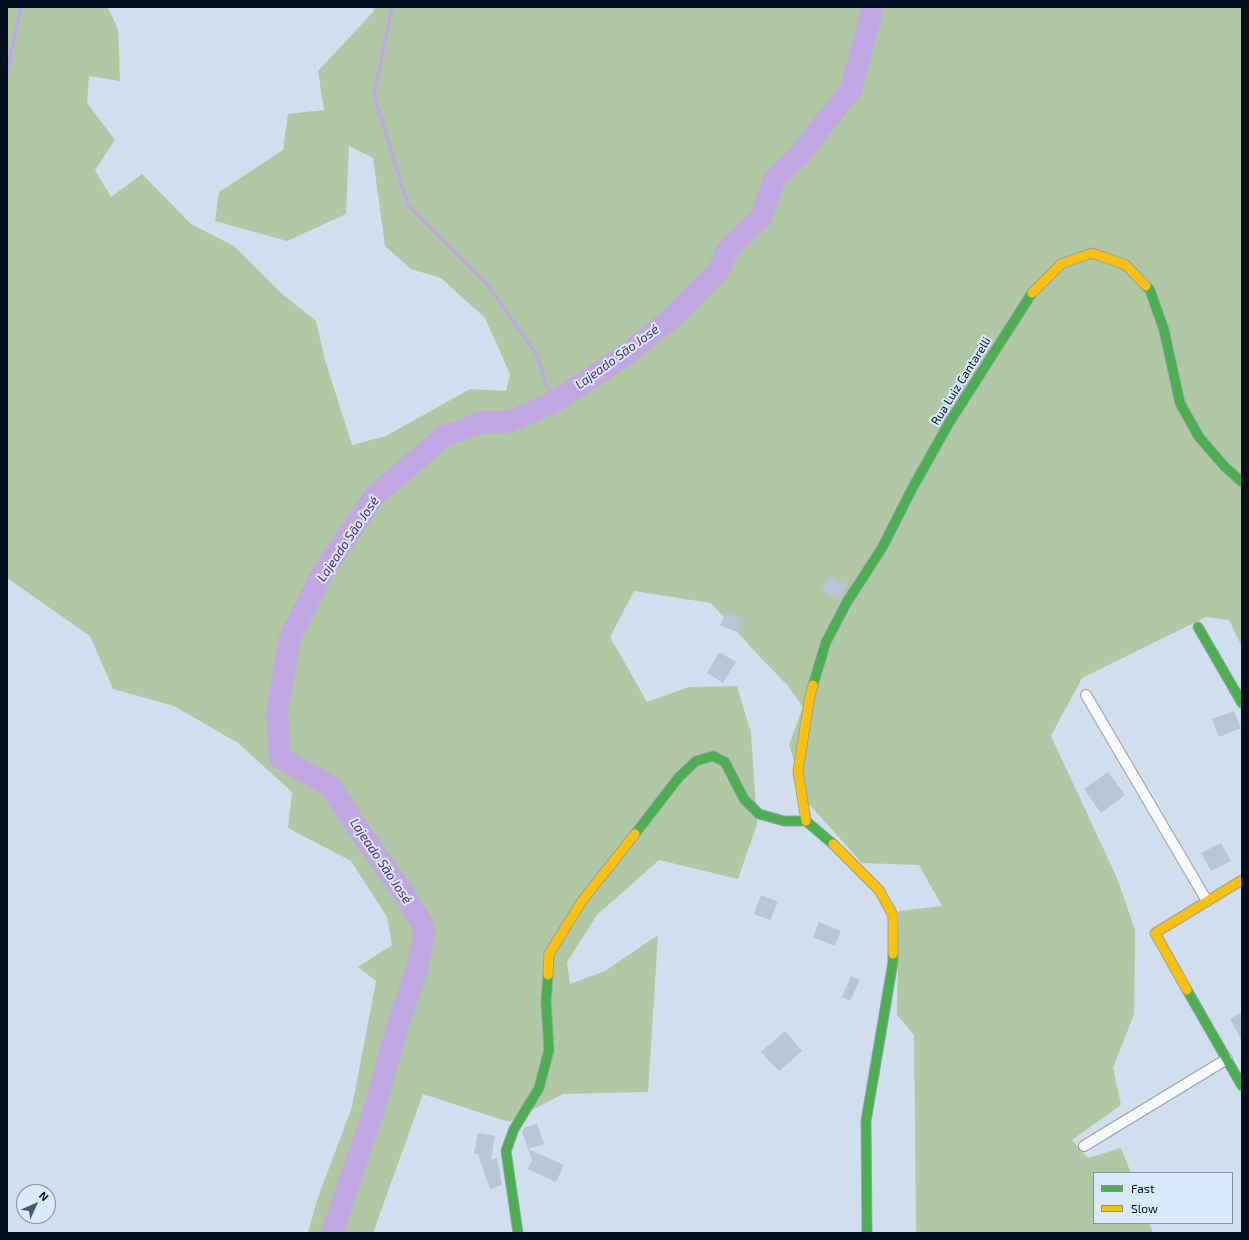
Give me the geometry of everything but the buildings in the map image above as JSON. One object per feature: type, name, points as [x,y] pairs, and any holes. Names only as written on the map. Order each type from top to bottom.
[{"type":"street","name":"Rua Luiz Cantarelli","points":[[806,821],[798,771],[810,696],[826,642],[847,602],[882,548],[949,423],[1028,296],[1061,264],[1092,252],[1126,265],[1150,290],[1164,330],[1180,403],[1199,437],[1225,467],[1242,482]]},
{"type":"street","points":[[1198,627],[1242,703]]},
{"type":"street","points":[[1086,695],[1207,901]]},
{"type":"street","points":[[518,1233],[506,1151],[514,1129],[539,1088],[549,1050],[546,1000],[549,954],[582,901],[679,777],[696,761],[713,756],[725,762],[744,799],[759,814],[784,821],[806,821],[825,836],[879,890],[893,915],[893,962],[866,1121],[867,1233]]},
{"type":"street","points":[[1242,880],[1154,933],[1242,1086]]},
{"type":"street","points":[[1084,1146],[1227,1059]]},
{"type":"green space","points":[[7,7],[111,7],[108,8],[118,29],[120,81],[89,76],[87,103],[115,140],[95,170],[111,197],[142,174],[191,224],[234,246],[281,293],[316,321],[325,360],[352,445],[386,436],[470,389],[506,391],[510,374],[485,318],[441,278],[411,269],[385,246],[373,158],[349,146],[346,214],[287,241],[215,221],[219,192],[283,150],[288,114],[324,110],[318,71],[374,11],[374,7],[1242,7],[1242,647],[1229,620],[1206,617],[1082,678],[1051,736],[1117,878],[1135,930],[1134,1014],[1113,1068],[1121,1105],[1072,1140],[1088,1158],[1121,1148],[1131,1172],[1093,1172],[1093,1224],[1149,1224],[1153,1233],[916,1233],[914,1035],[897,1015],[899,911],[942,906],[919,865],[862,863],[808,803],[789,745],[803,707],[788,686],[711,603],[634,591],[610,637],[647,702],[689,687],[737,686],[751,733],[757,824],[738,879],[659,860],[597,915],[567,962],[570,984],[605,971],[658,935],[648,1092],[563,1094],[509,1122],[423,1094],[373,1233],[308,1233],[317,1200],[352,1107],[376,981],[358,967],[392,945],[387,917],[351,861],[288,828],[292,792],[238,743],[174,706],[113,689],[90,636],[7,578]]},
{"type":"waterway","points":[[7,71],[21,7]]},
{"type":"waterway","points":[[392,7],[374,95],[408,205],[487,284],[537,355],[552,403]]},
{"type":"waterway","name":"Lajeado São José","points":[[332,1233],[374,1110],[400,1018],[417,969],[425,929],[403,892],[358,829],[330,786],[280,758],[277,713],[290,638],[323,572],[375,495],[443,437],[482,422],[508,422],[552,403],[624,356],[674,316],[719,270],[728,249],[761,217],[775,178],[801,153],[851,89],[872,7]]},
{"type":"traffic: fast","points":[[1146,286],[1150,290],[1164,330],[1180,403],[1199,437],[1225,467],[1242,482]]},
{"type":"traffic: fast","points":[[813,685],[826,642],[847,602],[882,548],[913,487],[949,423],[1032,293]]},
{"type":"traffic: fast","points":[[1198,627],[1242,703]]},
{"type":"traffic: fast","points":[[635,834],[679,777],[696,761],[713,756],[725,762],[744,799],[759,814],[784,821],[806,821],[833,844]]},
{"type":"traffic: fast","points":[[867,1233],[866,1121],[893,962],[893,954]]},
{"type":"traffic: fast","points":[[518,1233],[506,1151],[514,1129],[539,1088],[549,1050],[546,1001],[548,975]]},
{"type":"traffic: fast","points":[[1187,990],[1242,1086]]},
{"type":"traffic: slow","points":[[1032,293],[1061,264],[1092,253],[1126,265],[1146,286]]},
{"type":"traffic: slow","points":[[806,821],[798,771],[813,685]]},
{"type":"traffic: slow","points":[[548,975],[549,954],[582,901],[635,834]]},
{"type":"traffic: slow","points":[[833,844],[879,890],[893,915],[893,954]]},
{"type":"traffic: slow","points":[[1187,990],[1155,933],[1242,880]]}]
